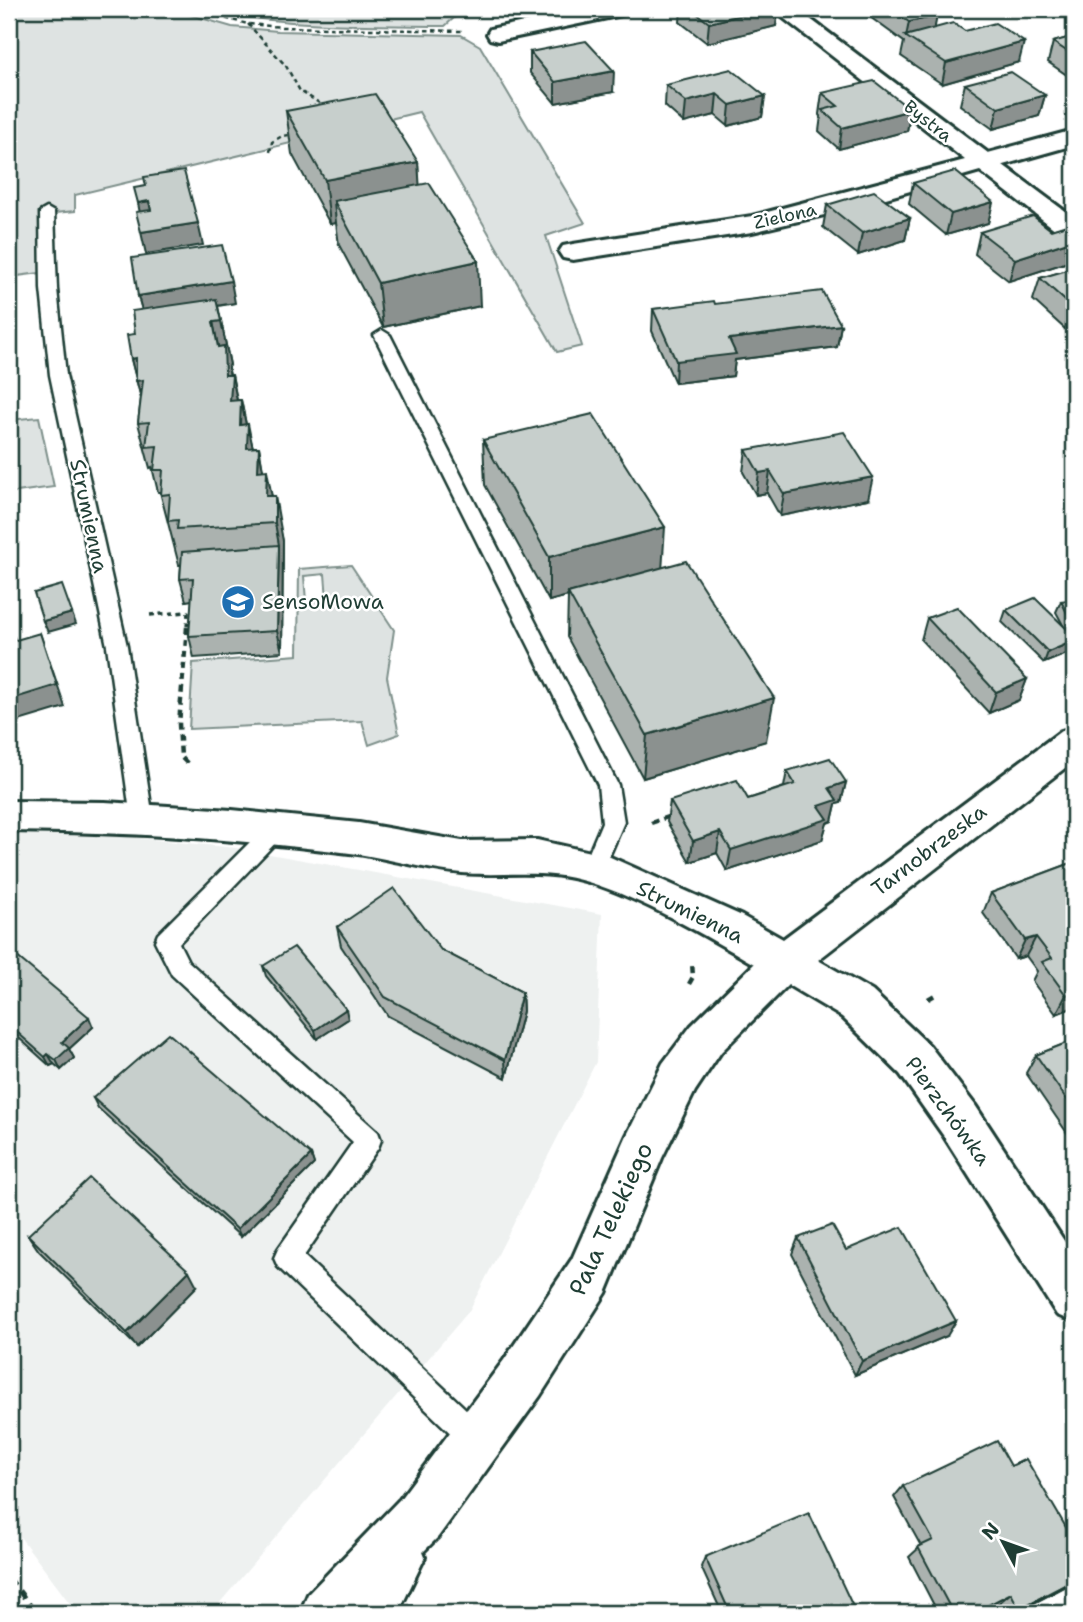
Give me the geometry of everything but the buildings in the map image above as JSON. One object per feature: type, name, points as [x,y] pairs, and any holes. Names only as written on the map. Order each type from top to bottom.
[{"type":"street","points":[[498,34],[617,9]]},
{"type":"street","name":"Bystra","points":[[783,9],[1074,231]]},
{"type":"street","name":"Zielona","points":[[573,252],[752,224],[1074,137]]},
{"type":"street","name":"Tarnobrzeska","points":[[785,961],[1074,741]]},
{"type":"street","name":"Strumienna","points":[[9,816],[142,819],[359,839],[462,857],[537,856],[594,867],[717,922],[785,961]]},
{"type":"street","name":"Pierzchówka","points":[[785,961],[857,1004],[915,1060],[959,1120],[1074,1298]]},
{"type":"street","name":"Pala Telekiego","points":[[327,1613],[419,1518],[479,1440],[589,1276],[643,1150],[678,1077],[706,1039],[785,961]]},
{"type":"street","name":"Pala Telekiego","points":[[369,1613],[419,1518]]},
{"type":"lane","name":"Strumienna","points":[[47,212],[49,289],[58,375],[117,646],[142,819]]},
{"type":"lane","points":[[382,335],[608,785],[613,822],[594,867]]},
{"type":"lane","points":[[275,830],[166,941],[180,968],[369,1139],[287,1258],[479,1440]]},
{"type":"path","points":[[187,9],[248,24],[455,30],[498,34]]},
{"type":"path","points":[[248,24],[286,66],[300,91],[328,109]]},
{"type":"path","points":[[270,152],[272,142],[282,136],[301,133]]},
{"type":"path","points":[[164,614],[188,612],[179,724],[181,757],[189,765]]},
{"type":"path","points":[[648,824],[675,815]]},
{"type":"path","points":[[687,990],[693,977],[692,962],[688,955]]},
{"type":"path","points":[[928,999],[935,995]]},
{"type":"path","points":[[9,1578],[36,1613]]},
{"type":"shaded area","points":[[9,9],[170,9],[232,27],[278,31],[461,35],[480,46],[585,223],[546,236],[582,346],[557,352],[419,112],[75,195],[75,211],[44,214],[40,273],[9,277]]},
{"type":"shaded area","points":[[202,9],[455,9],[456,16],[445,26],[354,25],[262,19]]},
{"type":"shaded area","points":[[39,417],[54,487],[9,493],[9,420]]},
{"type":"shaded area","points":[[351,565],[394,630],[387,677],[399,734],[369,745],[362,721],[189,729],[193,663],[298,655],[299,569]],"holes":[[[325,574],[327,599],[306,601],[304,576]]]},
{"type":"shaded area","points":[[9,825],[236,848],[602,914],[596,1062],[469,1311],[211,1613],[77,1613],[9,1522]]},
{"type":"place","name":"SensoMowa","points":[[238,602]]}]
